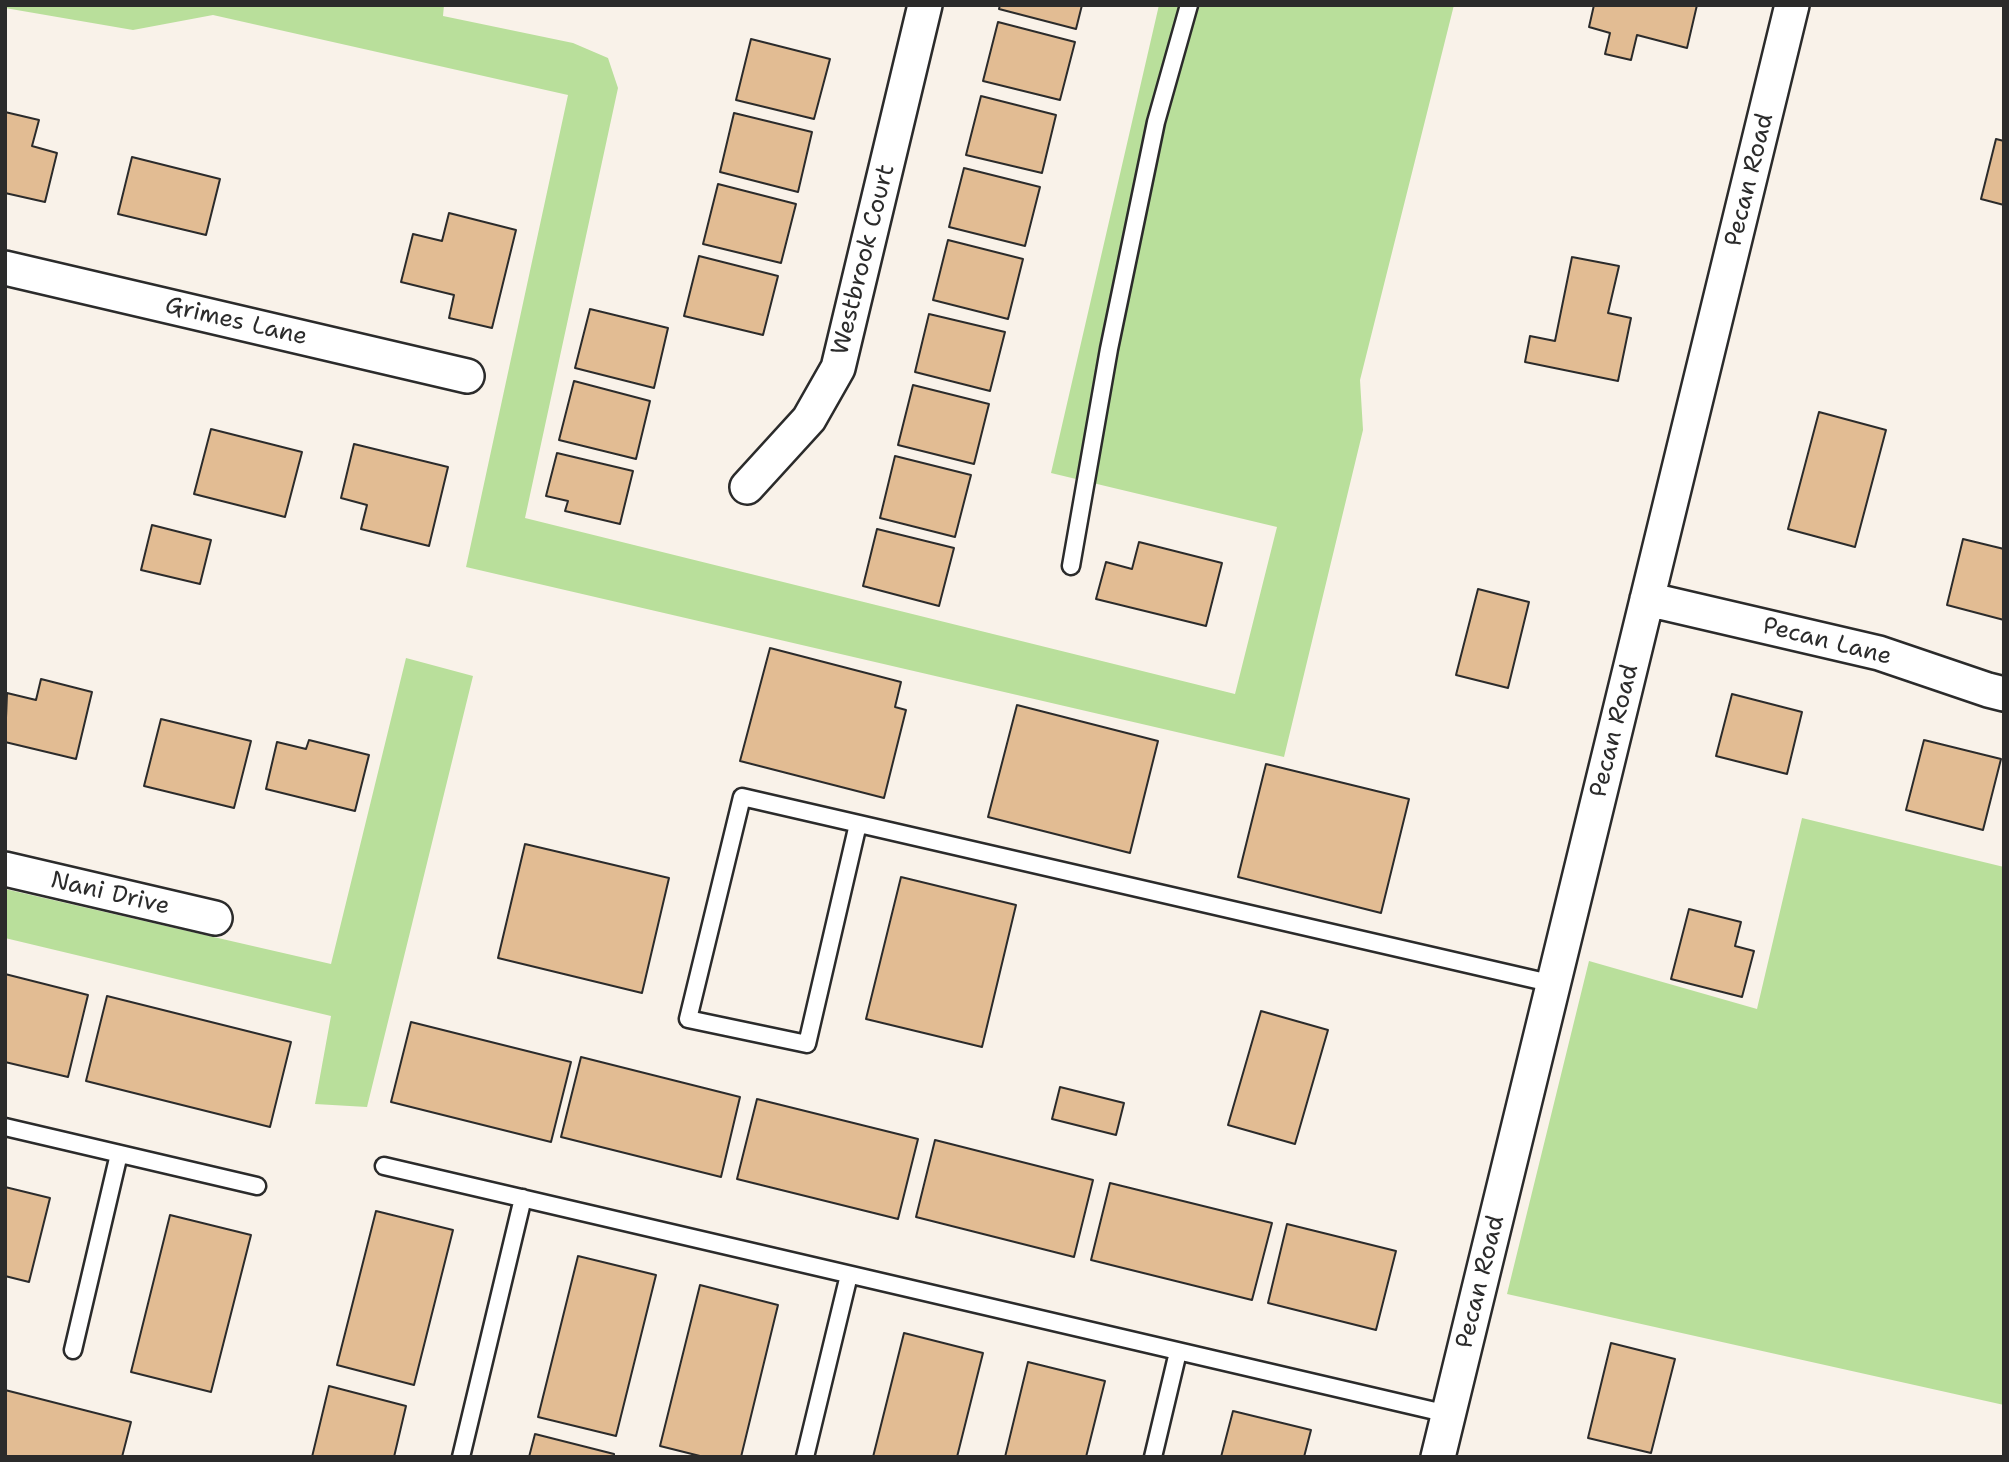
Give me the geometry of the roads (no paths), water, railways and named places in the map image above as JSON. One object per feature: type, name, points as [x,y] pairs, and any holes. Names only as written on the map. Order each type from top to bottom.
[{"type":"street","name":"Westbrook Court","points":[[747,487],[809,419],[838,368],[925,5]]},
{"type":"street","name":"Pecan Road","points":[[1438,1457],[1792,5]]},
{"type":"street","name":"Grimes Lane","points":[[5,268],[467,376]]},
{"type":"street","name":"Pecan Lane","points":[[1647,599],[1879,653],[2004,694]]},
{"type":"street","name":"Nani Drive","points":[[5,870],[215,918]]},
{"type":"lane","points":[[1071,566],[1110,349],[1156,122],[1189,5]]},
{"type":"lane","points":[[858,824],[807,1044],[688,1019],[742,797],[1554,984]]},
{"type":"lane","points":[[5,1127],[257,1186]]},
{"type":"lane","points":[[73,1350],[118,1154]]},
{"type":"lane","points":[[384,1166],[1448,1415]]},
{"type":"lane","points":[[461,1457],[523,1198]]},
{"type":"lane","points":[[806,1457],[849,1275]]},
{"type":"lane","points":[[1153,1457],[1178,1352]]}]
